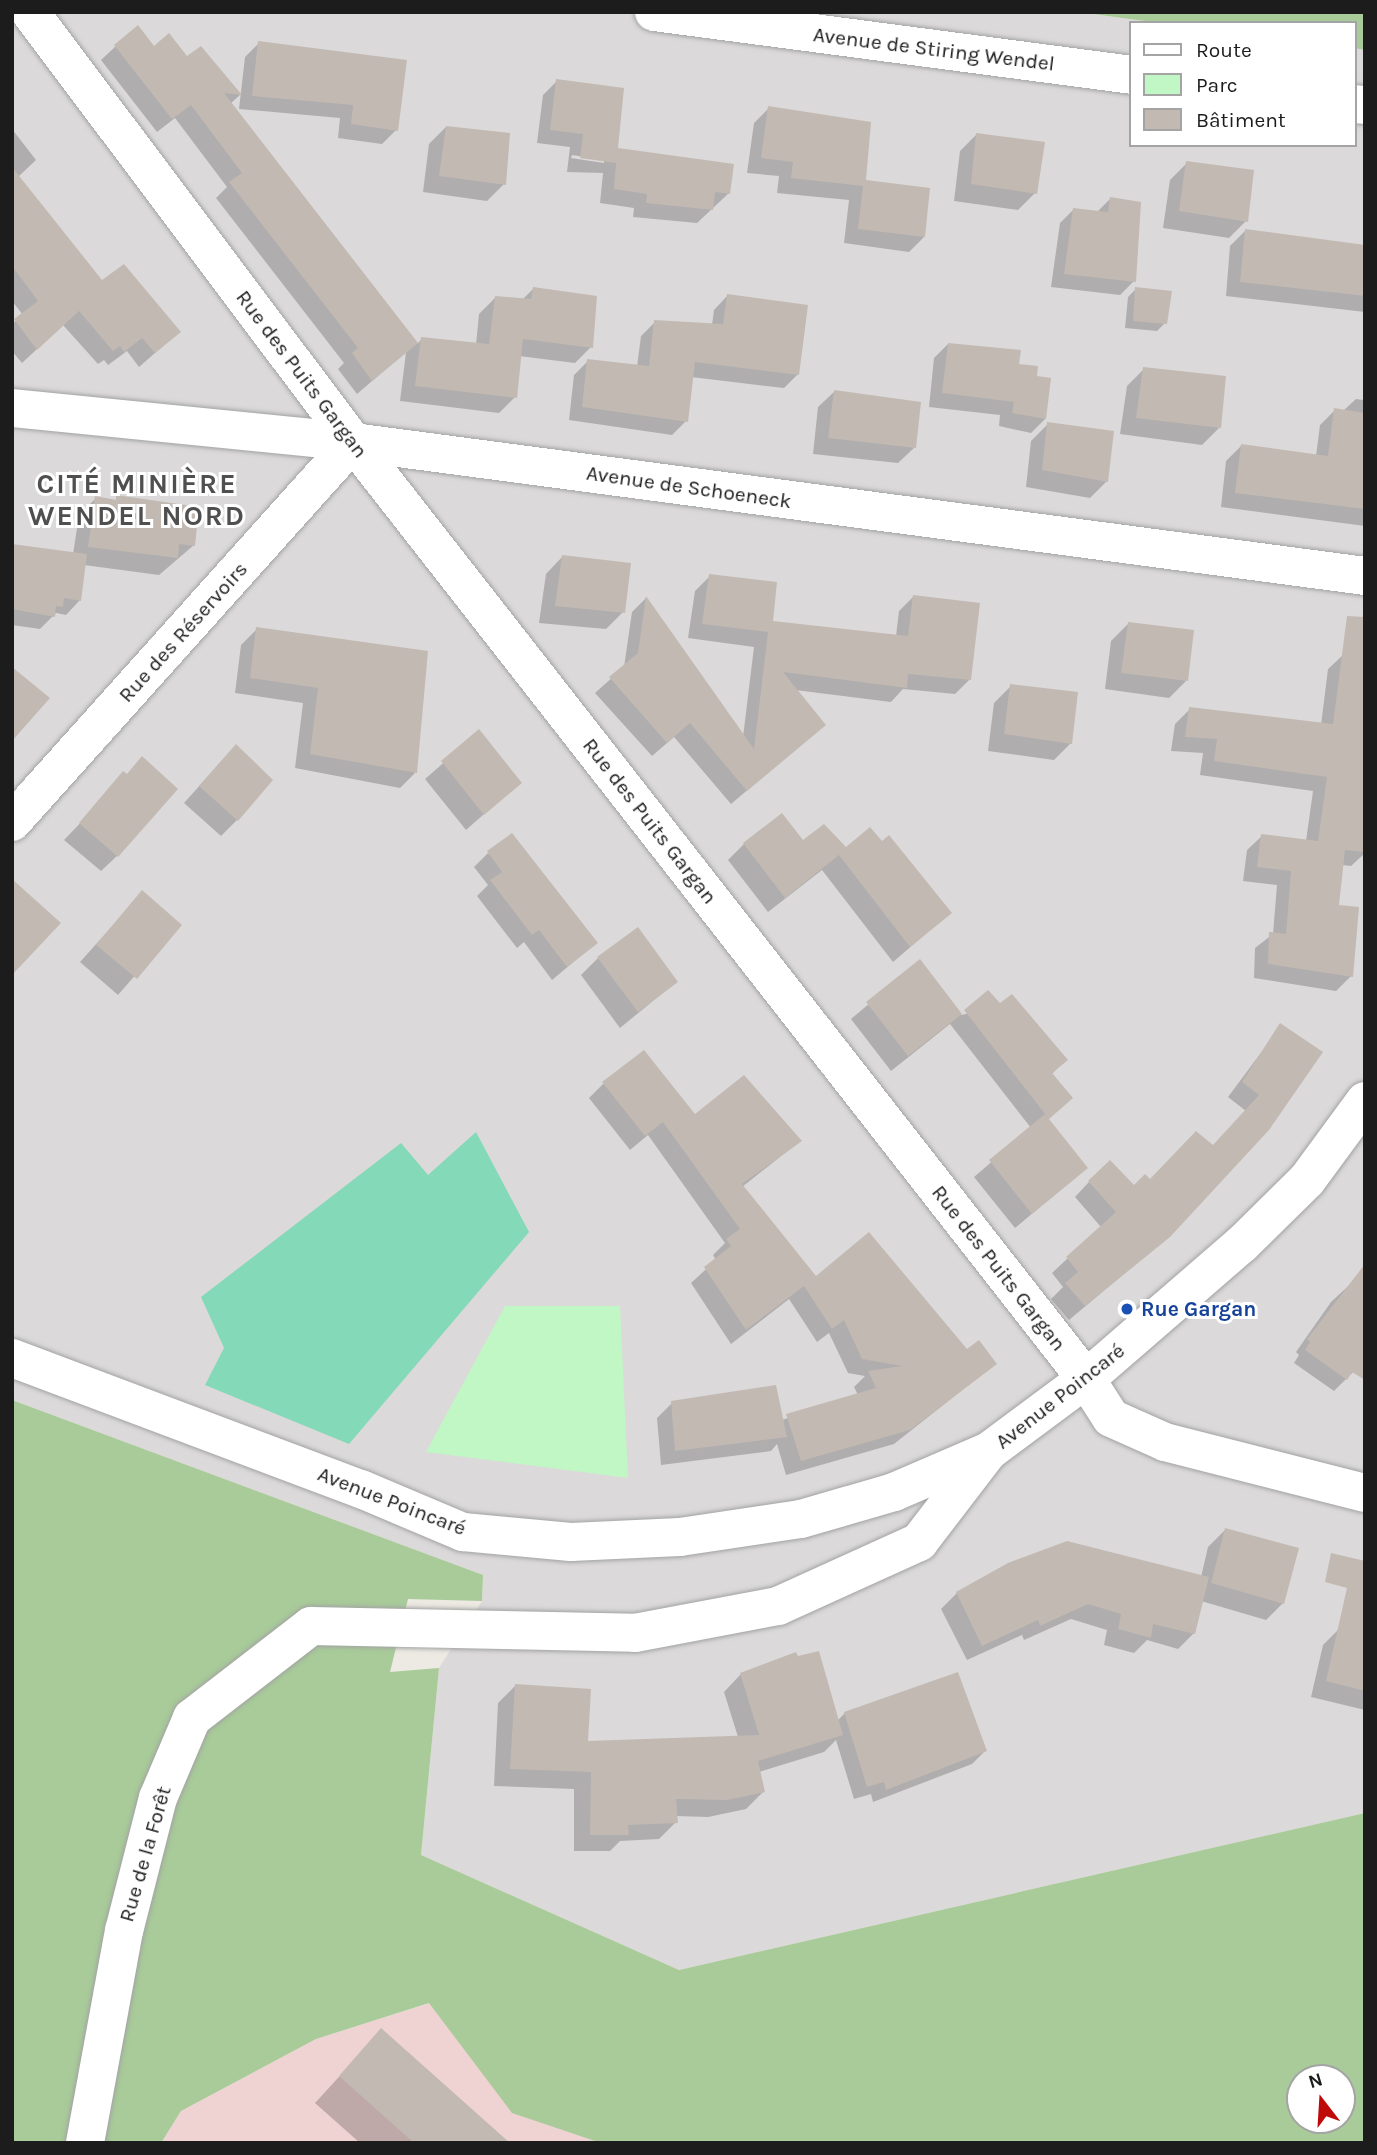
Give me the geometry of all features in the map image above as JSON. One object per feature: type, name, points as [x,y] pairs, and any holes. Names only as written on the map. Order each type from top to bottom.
[{"type":"street","name":"Rue des Puits Gargan","points":[[30,12],[353,442],[1086,1379],[1111,1418],[1165,1441],[1365,1493]]},
{"type":"street","name":"Avenue de Stiring Wendel","points":[[654,12],[1128,75]]},
{"type":"street","name":"Avenue de Schoeneck","points":[[12,408],[353,442],[1365,576]]},
{"type":"street","name":"Rue des Réservoirs","points":[[12,822],[353,442]]},
{"type":"street","name":"Avenue Poincaré","points":[[12,1358],[361,1489],[463,1532],[571,1542],[680,1537],[802,1519],[894,1492],[989,1451],[1086,1379],[1242,1244],[1307,1180],[1365,1101]]},
{"type":"street","name":"Avenue Poincaré","points":[[311,1626],[635,1633],[778,1606],[919,1542],[989,1451]]},
{"type":"street","name":"Rue de la Forêt","points":[[85,2143],[127,1918],[158,1798],[192,1718],[311,1626]]},
{"type":"shaded area","points":[[12,12],[1079,12],[1144,21],[1128,21],[1128,147],[1356,147],[1356,48],[1365,50],[1365,1813],[679,1970],[421,1855],[439,1668],[482,1601],[483,1575],[12,1400]]},
{"type":"shaded area","points":[[430,2003],[512,2112],[601,2143],[161,2143],[181,2111],[316,2039]]},
{"type":"green space","points":[[1079,12],[1365,12],[1365,50],[1356,48],[1356,21],[1144,21]]},
{"type":"green space","points":[[476,1132],[529,1232],[349,1444],[205,1385],[224,1348],[201,1297],[401,1143],[428,1175]]},
{"type":"green space","points":[[505,1306],[620,1306],[628,1478],[426,1452]]},
{"type":"green space","points":[[12,1400],[483,1575],[482,1601],[408,1599],[390,1672],[439,1668],[421,1855],[679,1970],[1365,1813],[1365,2143],[601,2143],[512,2113],[429,2003],[316,2039],[181,2111],[161,2143],[12,2143]]},
{"type":"building","points":[[138,25],[154,46],[169,33],[187,56],[201,46],[242,95],[224,93],[418,343],[372,381],[352,353],[358,348],[229,182],[242,173],[191,105],[172,119],[114,45]]},
{"type":"building","points":[[258,41],[407,60],[398,131],[351,124],[353,105],[252,96]]},
{"type":"building","points":[[556,79],[624,88],[618,148],[734,164],[730,194],[715,192],[713,210],[646,203],[647,194],[614,189],[616,163],[580,158],[583,134],[550,130]]},
{"type":"building","points":[[768,106],[871,122],[866,180],[930,188],[925,237],[858,229],[863,186],[791,178],[793,162],[761,158]]},
{"type":"building","points":[[446,126],[510,133],[506,185],[439,176]]},
{"type":"building","points":[[976,133],[1045,142],[1037,194],[971,184]]},
{"type":"building","points":[[1186,161],[1254,170],[1248,222],[1179,211]]},
{"type":"building","points":[[12,167],[102,280],[124,264],[181,332],[155,353],[142,338],[124,352],[120,346],[113,351],[79,311],[37,350],[14,319],[38,301],[12,266]]},
{"type":"building","points":[[1110,197],[1141,202],[1136,282],[1064,274],[1073,208],[1108,212]]},
{"type":"building","points":[[1245,229],[1365,245],[1365,296],[1240,282]]},
{"type":"building","points":[[533,287],[597,296],[593,348],[523,339],[517,398],[415,386],[421,337],[489,344],[495,296],[531,299]]},
{"type":"building","points":[[1135,287],[1172,291],[1167,324],[1133,321]]},
{"type":"building","points":[[727,294],[808,305],[799,375],[695,362],[688,422],[582,407],[587,359],[649,366],[654,320],[723,324]]},
{"type":"building","points":[[948,343],[1021,350],[1019,364],[1038,366],[1037,376],[1051,378],[1046,419],[1012,413],[1014,402],[942,393]]},
{"type":"building","points":[[1143,367],[1226,376],[1221,428],[1136,418]]},
{"type":"building","points":[[834,390],[921,402],[916,448],[828,438]]},
{"type":"building","points":[[1334,408],[1365,413],[1365,509],[1235,493],[1241,444],[1328,456]]},
{"type":"building","points":[[1047,422],[1114,431],[1108,482],[1042,470]]},
{"type":"building","points":[[116,495],[199,507],[195,546],[179,544],[178,558],[88,547],[95,496],[116,500]]},
{"type":"building","points":[[12,544],[87,554],[81,601],[64,598],[63,607],[56,606],[55,617],[12,609]]},
{"type":"building","points":[[562,555],[631,563],[625,613],[555,606]]},
{"type":"building","points":[[709,574],[777,582],[773,621],[908,636],[913,595],[980,603],[971,680],[908,674],[907,688],[783,672],[826,725],[747,791],[690,723],[667,743],[609,677],[638,653],[646,596],[754,749],[768,632],[702,624]]},
{"type":"building","points":[[1347,616],[1365,617],[1365,852],[1345,850],[1339,905],[1359,907],[1353,977],[1268,964],[1269,932],[1286,934],[1291,871],[1257,867],[1261,834],[1318,841],[1327,777],[1214,761],[1217,739],[1185,737],[1189,707],[1333,724]]},
{"type":"building","points":[[1128,622],[1194,630],[1188,681],[1121,673]]},
{"type":"building","points":[[256,627],[428,651],[417,773],[310,754],[318,688],[250,678]]},
{"type":"building","points":[[12,667],[50,698],[12,741]]},
{"type":"building","points":[[1010,684],[1078,692],[1072,744],[1004,734]]},
{"type":"building","points":[[479,729],[522,783],[484,815],[441,761]]},
{"type":"building","points":[[236,744],[273,780],[238,821],[199,786]]},
{"type":"building","points":[[142,756],[178,789],[118,857],[79,823],[123,771],[127,774]]},
{"type":"building","points":[[782,813],[803,840],[824,824],[846,847],[870,827],[882,841],[889,835],[952,913],[910,947],[839,855],[785,898],[743,843]]},
{"type":"building","points":[[512,833],[598,943],[567,967],[539,930],[532,935],[490,880],[502,872],[487,851]]},
{"type":"building","points":[[12,879],[61,923],[12,975]]},
{"type":"building","points":[[142,890],[182,925],[137,979],[96,945]]},
{"type":"building","points":[[638,927],[678,982],[638,1012],[597,957]]},
{"type":"building","points":[[920,959],[962,1014],[908,1056],[866,1002]]},
{"type":"building","points":[[988,990],[1000,1003],[1012,994],[1068,1060],[1052,1073],[1073,1098],[1049,1119],[964,1010]]},
{"type":"building","points":[[1280,1023],[1323,1052],[1269,1130],[1170,1237],[1085,1306],[1065,1283],[1078,1272],[1066,1257],[1116,1212],[1088,1181],[1110,1160],[1134,1185],[1145,1174],[1150,1179],[1196,1131],[1213,1145],[1259,1095],[1242,1082]]},
{"type":"building","points":[[644,1050],[695,1114],[744,1075],[802,1141],[742,1184],[816,1276],[869,1232],[967,1349],[979,1340],[997,1364],[910,1430],[801,1461],[786,1414],[876,1388],[868,1371],[902,1366],[862,1359],[844,1320],[832,1329],[804,1286],[746,1330],[704,1267],[731,1246],[726,1239],[740,1229],[663,1122],[645,1136],[602,1082]]},
{"type":"building","points":[[1045,1114],[1088,1168],[1032,1214],[989,1160]]},
{"type":"building","points":[[1365,1264],[1365,1380],[1352,1372],[1347,1380],[1305,1350],[1310,1342],[1307,1339]]},
{"type":"building","points":[[776,1385],[787,1437],[675,1451],[671,1401]]},
{"type":"building","points":[[1225,1528],[1299,1548],[1284,1604],[1211,1583]]},
{"type":"building","points":[[1067,1541],[1209,1577],[1195,1634],[1153,1624],[1151,1638],[1118,1629],[1121,1614],[1088,1604],[1040,1626],[1038,1620],[982,1646],[956,1592],[1008,1563]]},
{"type":"building","points":[[1331,1553],[1365,1561],[1365,1691],[1326,1681],[1347,1588],[1325,1582]]},
{"type":"building","points":[[819,1651],[843,1735],[758,1761],[765,1792],[727,1800],[676,1799],[678,1823],[628,1825],[629,1835],[590,1835],[591,1772],[510,1769],[515,1684],[591,1689],[588,1741],[759,1735],[740,1673],[796,1652],[798,1656]]},
{"type":"building","points":[[958,1672],[987,1751],[886,1790],[884,1782],[867,1787],[844,1712]]},
{"type":"building","points":[[381,2028],[510,2143],[414,2143],[339,2076]]},
{"type":"place","name":"Rue Gargan","points":[[1127,1309]]},
{"type":"district","name":"CITÉ MINIÈRE WENDEL NORD","points":[[137,500]]}]
